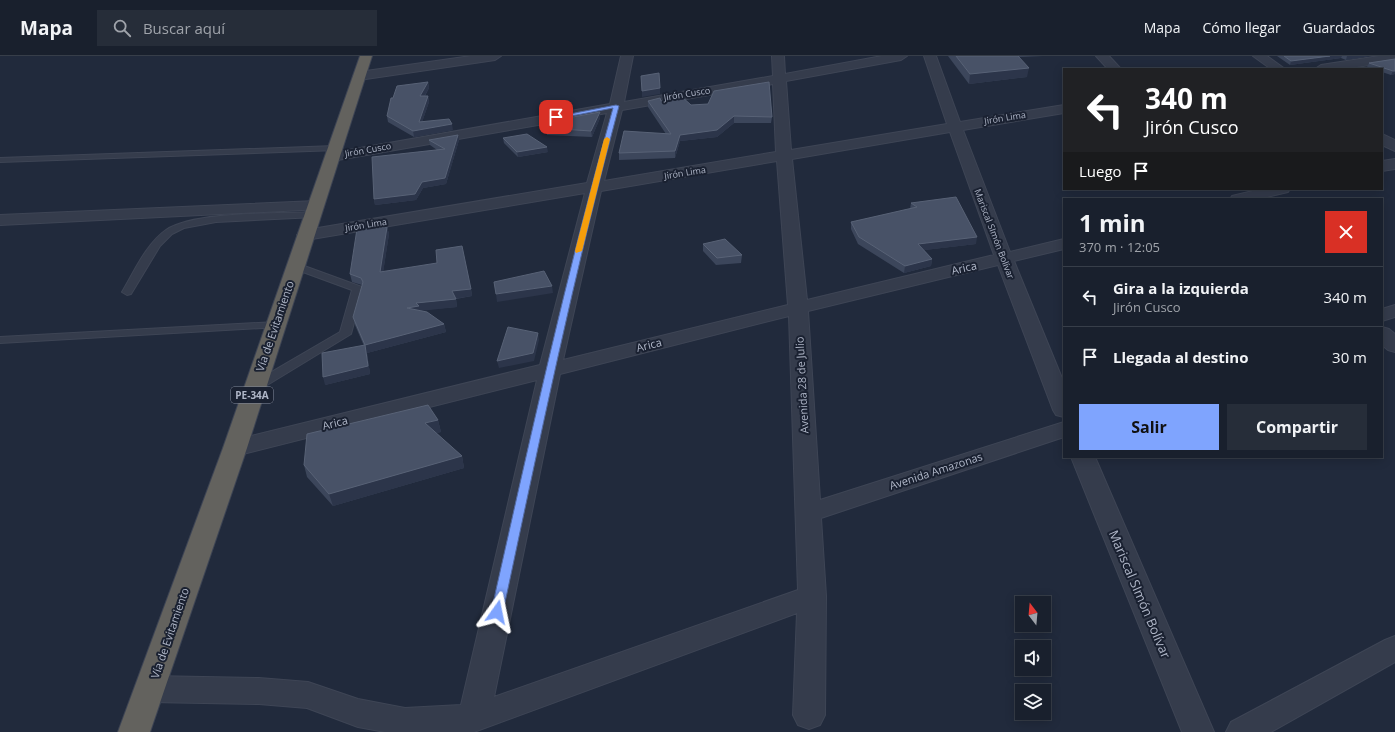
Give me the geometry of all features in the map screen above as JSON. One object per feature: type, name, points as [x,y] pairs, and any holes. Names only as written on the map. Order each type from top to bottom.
[{"type":"highway","name":"Vía de Evitamiento","points":[[134,732],[151,689],[235,448],[366,56]]},
{"type":"street","points":[[359,76],[495,56]]},
{"type":"street","points":[[474,718],[550,369],[594,188],[616,106],[627,56]]},
{"type":"street","name":"Avenida 28 de Julio","points":[[778,56],[778,79],[784,157],[798,308],[812,596],[809,715]]},
{"type":"street","name":"Jirón Cusco","points":[[333,152],[778,79],[901,56]]},
{"type":"street","name":"Mariscal SImón Bolívar","points":[[930,56],[954,127],[1003,259],[1063,408]]},
{"type":"street","points":[[1102,56],[1114,68]]},
{"type":"street","points":[[1259,56],[1277,68]]},
{"type":"street","points":[[1327,68],[1395,57]]},
{"type":"street","name":"Jirón Lima","points":[[0,220],[312,219],[594,188],[1063,109]]},
{"type":"street","points":[[1383,139],[1395,146]]},
{"type":"street","points":[[1383,166],[1395,164]]},
{"type":"street","points":[[1238,196],[1276,190]]},
{"type":"street","name":"Arica","points":[[235,448],[550,369],[1063,244]]},
{"type":"street","points":[[1383,315],[1395,311]]},
{"type":"street","points":[[1383,327],[1395,324]]},
{"type":"street","points":[[1383,334],[1395,346]]},
{"type":"street","name":"Avenida Amazonas","points":[[808,513],[1063,429]]},
{"type":"street","name":"Mariscal SImón Bolívar","points":[[1083,458],[1198,732]]},
{"type":"street","points":[[151,689],[259,691],[308,695],[358,712],[405,722],[474,718],[812,596]]},
{"type":"street","points":[[1242,732],[1395,648]]},
{"type":"lane","points":[[0,160],[333,152]]},
{"type":"lane","points":[[127,292],[162,238],[170,231],[184,225],[204,220],[312,219]]},
{"type":"lane","points":[[254,388],[345,334],[358,289],[296,266]]},
{"type":"lane","points":[[0,340],[276,325]]},
{"type":"building","points":[[956,56],[1018,56],[1029,68],[970,74]]},
{"type":"building","points":[[1284,56],[1330,56],[1291,61]]},
{"type":"building","points":[[1395,59],[1395,71],[1369,63]]},
{"type":"building","points":[[659,73],[660,88],[642,91],[641,76]]},
{"type":"building","points":[[428,82],[420,96],[428,96],[419,122],[449,119],[452,124],[413,131],[387,116],[391,98],[393,98],[397,86]]},
{"type":"building","points":[[769,82],[772,117],[734,116],[717,130],[680,135],[675,151],[619,153],[624,131],[671,134],[648,101],[660,98],[661,101],[681,96],[691,105],[708,104],[714,91]]},
{"type":"building","points":[[600,112],[591,131],[546,128],[546,122]]},
{"type":"building","points":[[527,134],[547,147],[517,152],[503,138]]},
{"type":"building","points":[[458,135],[445,178],[422,182],[415,194],[374,199],[372,157],[445,149],[429,140]]},
{"type":"building","points":[[956,197],[977,237],[918,244],[932,259],[905,266],[859,237],[851,222],[917,207],[911,203]]},
{"type":"building","points":[[387,227],[380,272],[437,263],[436,250],[462,246],[471,289],[452,291],[456,299],[416,303],[419,306],[407,308],[427,312],[444,324],[365,345],[353,317],[363,282],[361,278],[350,274],[357,229]]},
{"type":"building","points":[[725,239],[742,255],[717,258],[703,244]]},
{"type":"building","points":[[544,271],[552,286],[496,294],[494,282]]},
{"type":"building","points":[[508,327],[538,333],[533,353],[497,361]]},
{"type":"building","points":[[365,345],[368,366],[323,377],[322,353]]},
{"type":"building","points":[[428,405],[438,420],[425,423],[462,456],[329,494],[304,465],[307,434]]},
{"type":"slow traffic","points":[[578,251],[607,139]]},
{"type":"route","points":[[497,612],[550,369],[594,188],[616,106],[556,117]]}]
